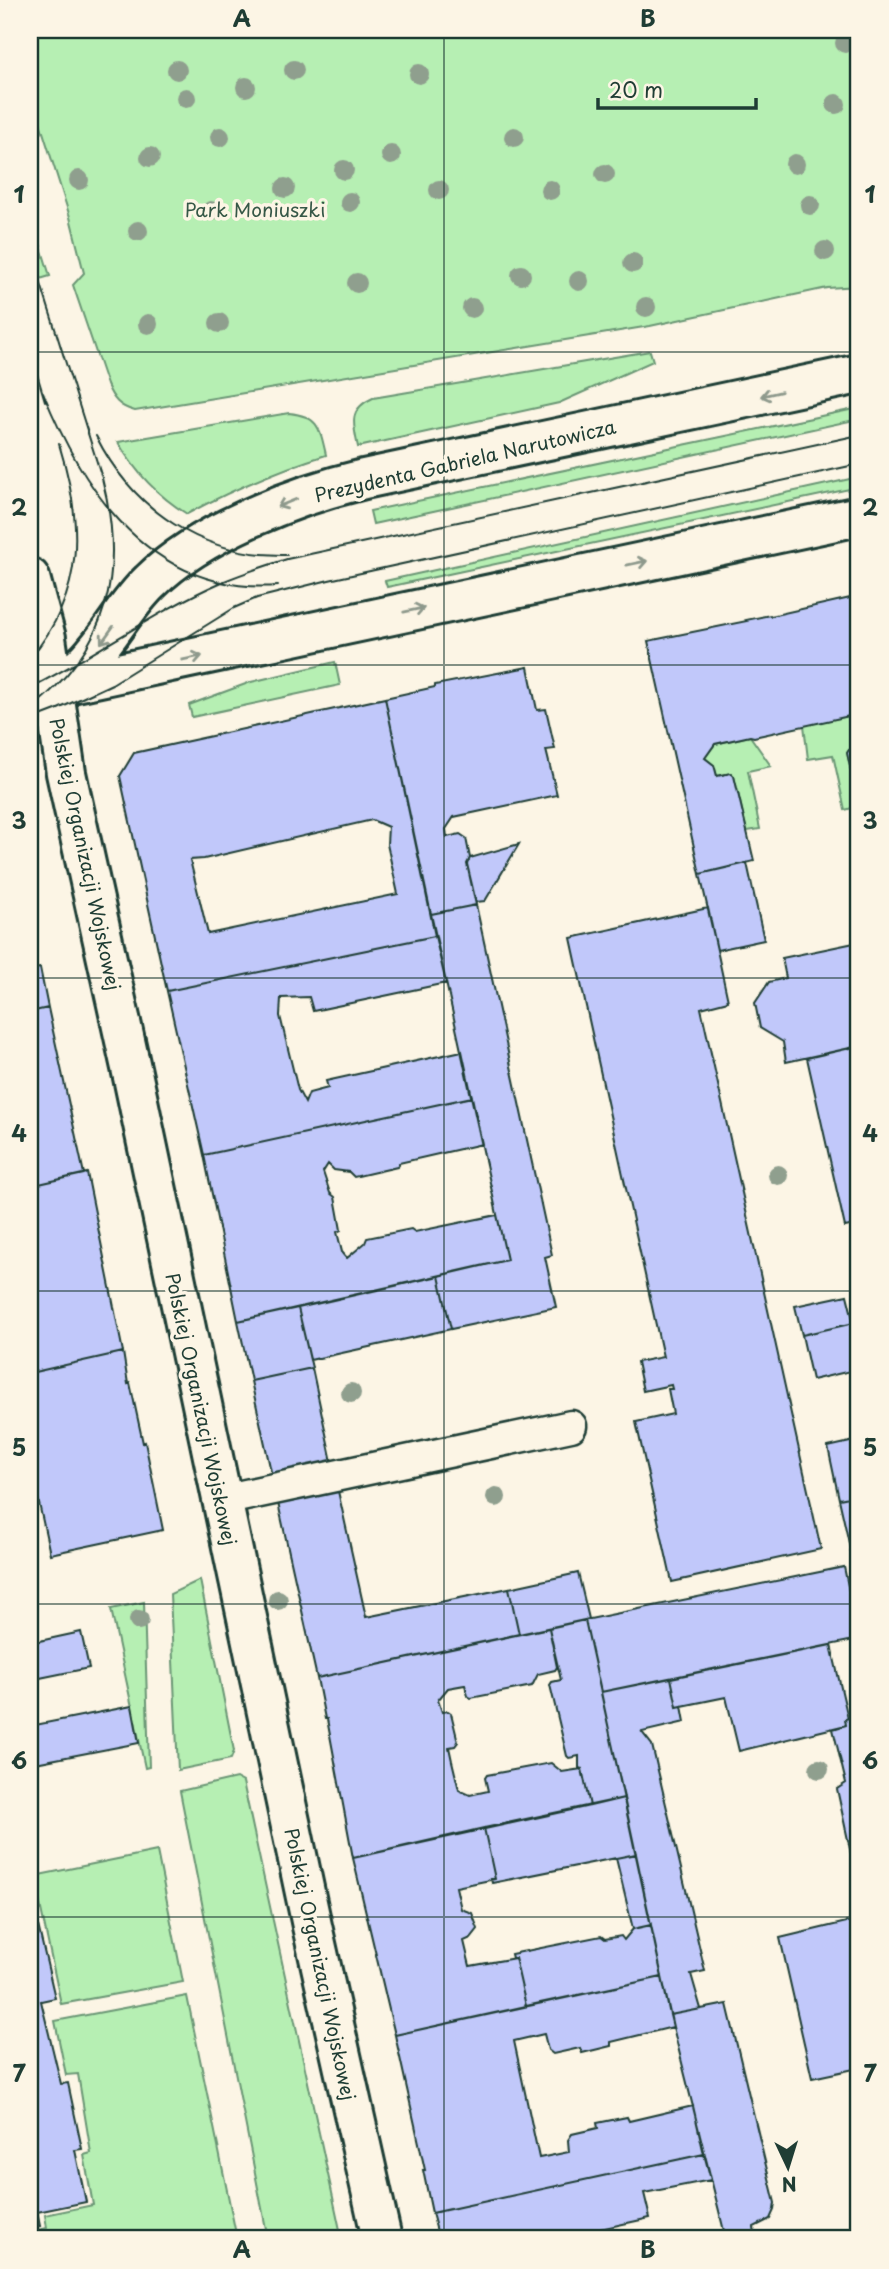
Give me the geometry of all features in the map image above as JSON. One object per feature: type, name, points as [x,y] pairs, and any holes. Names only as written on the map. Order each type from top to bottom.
[{"type":"street","name":"Prezydenta Gabriela Narutowicza","points":[[42,693],[72,674],[94,654],[138,593],[172,563],[218,535],[296,499],[364,479],[859,374]]},
{"type":"street","points":[[42,693],[105,674],[859,516]]},
{"type":"street","name":"Polskiej Organizacji Wojskowej","points":[[30,578],[41,616],[42,693],[66,773],[382,2239]]},
{"type":"lane","points":[[222,1500],[571,1426]]},
{"type":"green space","name":"Park Moniuszki","points":[[30,30],[859,30],[859,286],[827,288],[650,326],[135,411],[117,402],[107,385],[73,285],[84,273],[70,217],[30,91]]},
{"type":"green space","points":[[30,212],[50,276],[30,282]]},
{"type":"green space","points":[[650,351],[653,361],[559,403],[358,447],[354,418],[359,407],[373,398]]},
{"type":"green space","points":[[859,408],[859,419],[373,524],[370,511]]},
{"type":"green space","points":[[289,413],[307,417],[316,425],[326,455],[255,481],[187,514],[148,482],[118,442]]},
{"type":"green space","points":[[859,477],[859,487],[387,587],[385,581]]},
{"type":"green space","points":[[335,662],[340,685],[192,717],[189,705],[251,682]]},
{"type":"green space","points":[[849,716],[859,722],[859,748],[847,753],[859,806],[845,810],[833,755],[808,759],[804,725]]},
{"type":"green space","points":[[750,736],[771,766],[748,771],[760,829],[747,831],[734,776],[730,773],[717,776],[714,765],[705,758],[715,744]]},
{"type":"green space","points":[[200,1580],[234,1751],[231,1759],[178,1770],[170,1594]]},
{"type":"green space","points":[[144,1602],[149,1767],[145,1768],[111,1609]]},
{"type":"green space","points":[[236,1778],[243,1782],[342,2239],[268,2239],[180,1791]]},
{"type":"green space","points":[[157,1851],[183,1982],[61,2004],[34,1876]]},
{"type":"green space","points":[[187,1996],[237,2239],[30,2239],[30,2232],[47,2228],[45,2215],[93,2205],[84,2155],[91,2153],[78,2074],[66,2075],[55,2021]]},
{"type":"building","points":[[859,596],[859,722],[849,716],[715,744],[705,758],[714,765],[717,776],[731,773],[734,776],[754,861],[700,874],[648,641]]},
{"type":"building","points":[[528,667],[537,710],[546,709],[555,749],[546,750],[557,795],[454,817],[446,829],[447,837],[460,834],[466,838],[470,858],[467,864],[476,905],[431,914],[385,698],[435,685]]},
{"type":"building","points":[[385,698],[435,936],[167,991],[120,776],[134,753]],"holes":[[[372,820],[388,827],[387,844],[398,894],[208,934],[190,860]]]},
{"type":"building","points":[[859,748],[859,806],[847,753]]},
{"type":"building","points":[[519,844],[485,901],[476,902],[467,864],[470,858]]},
{"type":"building","points":[[747,863],[764,940],[717,950],[700,874]]},
{"type":"building","points":[[476,905],[552,1255],[545,1257],[556,1307],[451,1329],[439,1276],[507,1260],[431,914]]},
{"type":"building","points":[[708,908],[728,1001],[701,1008],[821,1549],[672,1582],[636,1422],[673,1414],[668,1389],[672,1389],[671,1385],[643,1391],[637,1362],[663,1357],[571,938]]},
{"type":"building","points":[[435,936],[446,983],[313,1011],[309,997],[281,998],[280,1016],[298,1090],[305,1103],[309,1093],[328,1088],[326,1081],[462,1051],[472,1097],[204,1155],[167,991]]},
{"type":"building","points":[[859,942],[859,1046],[786,1062],[783,1042],[760,1028],[755,1003],[769,982],[786,978],[782,958]]},
{"type":"building","points":[[40,968],[48,1008],[30,1012],[30,970]]},
{"type":"building","points":[[48,1008],[84,1174],[30,1186],[30,1012]]},
{"type":"building","points":[[859,1046],[859,1224],[845,1227],[807,1058]]},
{"type":"building","points":[[472,1097],[482,1144],[399,1163],[397,1167],[354,1177],[349,1172],[334,1170],[328,1164],[323,1172],[330,1193],[335,1197],[341,1230],[337,1232],[342,1252],[347,1258],[365,1243],[367,1238],[411,1229],[415,1232],[497,1215],[507,1260],[238,1321],[204,1155]]},
{"type":"building","points":[[87,1173],[123,1352],[30,1373],[30,1186]]},
{"type":"building","points":[[439,1276],[451,1329],[310,1360],[298,1308]]},
{"type":"building","points":[[847,1295],[854,1323],[802,1335],[795,1306]]},
{"type":"building","points":[[298,1308],[312,1368],[251,1381],[238,1321]]},
{"type":"building","points":[[854,1323],[859,1344],[859,1369],[812,1380],[802,1335]]},
{"type":"building","points":[[123,1352],[128,1384],[130,1383],[143,1443],[145,1442],[163,1530],[50,1554],[30,1462],[30,1373]]},
{"type":"building","points":[[312,1368],[332,1462],[272,1476],[251,1381]]},
{"type":"building","points":[[859,1440],[859,1495],[839,1499],[828,1447]]},
{"type":"building","points":[[338,1491],[366,1617],[509,1588],[519,1634],[317,1678],[278,1503]]},
{"type":"building","points":[[859,1495],[859,1550],[851,1552],[839,1499]]},
{"type":"building","points":[[844,1567],[859,1639],[601,1692],[585,1620]]},
{"type":"building","points":[[578,1573],[589,1619],[519,1634],[509,1588]]},
{"type":"building","points":[[585,1620],[624,1798],[590,1806],[582,1769],[579,1768],[579,1756],[567,1756],[550,1685],[561,1680],[549,1628]]},
{"type":"building","points":[[549,1628],[557,1667],[555,1670],[538,1674],[532,1686],[471,1698],[465,1685],[448,1688],[438,1700],[442,1712],[451,1713],[458,1742],[449,1747],[452,1761],[459,1790],[470,1795],[488,1791],[485,1778],[487,1775],[551,1763],[562,1772],[582,1769],[590,1806],[353,1858],[317,1678]]},
{"type":"building","points":[[81,1632],[89,1668],[30,1680],[30,1643]]},
{"type":"building","points":[[831,1645],[848,1718],[845,1719],[846,1725],[739,1751],[726,1697],[677,1707],[671,1678]]},
{"type":"building","points":[[671,1678],[677,1707],[682,1706],[685,1722],[642,1732],[652,1745],[705,1971],[691,1974],[701,2009],[670,2015],[601,1692]]},
{"type":"building","points":[[132,1706],[139,1743],[30,1764],[30,1726]]},
{"type":"building","points":[[859,1716],[859,1863],[855,1864],[837,1789],[846,1783],[833,1729],[846,1725],[845,1719]]},
{"type":"building","points":[[624,1798],[636,1854],[492,1883],[491,1879],[495,1879],[484,1828]]},
{"type":"building","points":[[484,1828],[495,1879],[456,1887],[461,1909],[472,1913],[478,1929],[471,1938],[464,1941],[470,1966],[515,1958],[526,2006],[395,2035],[353,1858]]},
{"type":"building","points":[[636,1854],[651,1925],[633,1929],[616,1858]]},
{"type":"building","points":[[30,1891],[55,1998],[41,2001],[61,2084],[68,2083],[82,2149],[75,2150],[86,2202],[37,2212],[40,2226],[30,2227]]},
{"type":"building","points":[[859,1919],[859,2068],[812,2078],[780,1938]]},
{"type":"building","points":[[651,1925],[662,1977],[526,2006],[515,1958],[512,1958],[511,1954],[601,1936],[605,1939],[621,1936],[624,1940],[633,1929]]},
{"type":"building","points":[[662,1977],[673,2027],[611,2042],[611,2046],[582,2053],[580,2048],[553,2054],[548,2050],[544,2034],[514,2041],[539,2158],[569,2152],[568,2140],[572,2134],[598,2128],[597,2123],[627,2117],[629,2121],[693,2106],[704,2154],[432,2213],[395,2035]]},
{"type":"building","points":[[727,2004],[775,2203],[770,2219],[754,2227],[756,2239],[726,2239],[670,2015]]},
{"type":"building","points":[[704,2154],[711,2180],[644,2193],[650,2218],[555,2239],[439,2239],[432,2213]]},
{"type":"tram line","points":[[30,249],[102,478],[112,544],[111,576],[105,606],[94,634],[78,661],[57,686],[30,709]]},
{"type":"tram line","points":[[30,351],[45,401]]},
{"type":"tram line","points":[[43,392],[80,467],[103,501],[129,531],[160,555],[195,574],[234,584],[278,586]]},
{"type":"tram line","points":[[30,688],[197,594],[222,582],[287,559],[859,435]]},
{"type":"tram line","points":[[96,436],[111,462],[130,486],[151,507],[174,524],[199,538],[227,548],[287,555]]},
{"type":"tram line","points":[[30,658],[62,608],[75,556],[72,501],[59,444]]},
{"type":"tram line","points":[[30,720],[112,684],[234,608],[257,598],[859,464]]}]
